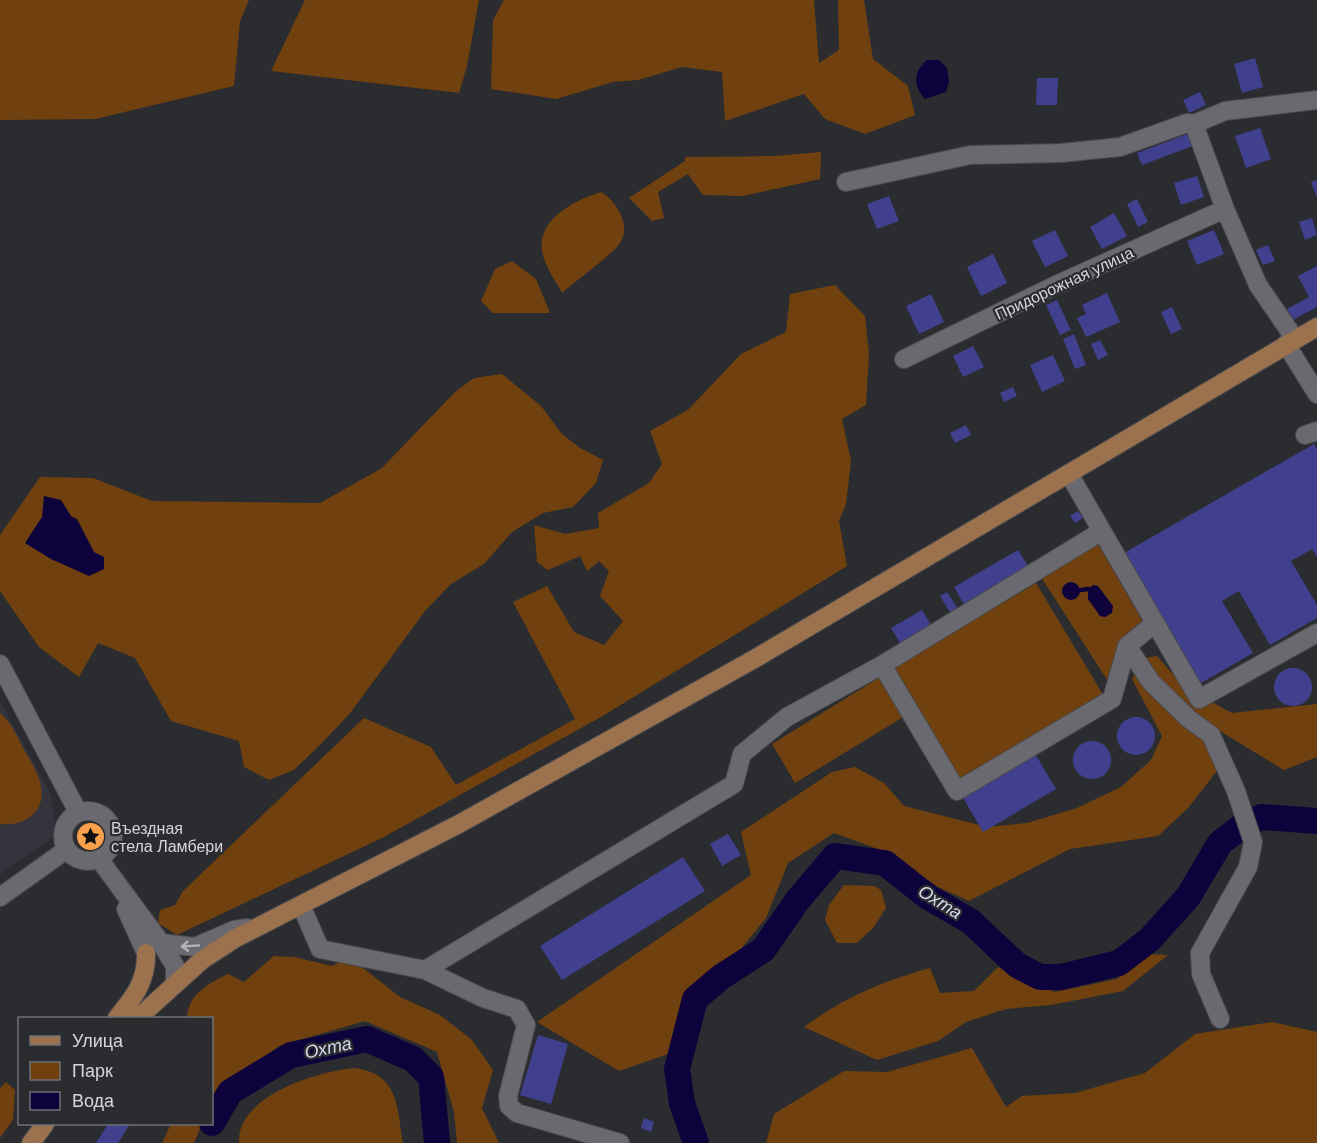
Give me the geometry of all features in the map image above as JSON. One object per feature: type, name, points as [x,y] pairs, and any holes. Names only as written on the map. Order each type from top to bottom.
[{"type":"main road","points":[[139,1017],[202,960],[258,927],[459,824],[756,658],[1317,327]]},
{"type":"main road","points":[[154,948],[159,977],[175,983]]},
{"type":"main road","points":[[118,1017],[140,988],[154,948]]},
{"type":"main road","points":[[31,1143],[44,1125]]},
{"type":"street","points":[[846,182],[970,155],[1061,153],[1120,147],[1187,123],[1194,124],[1225,111],[1317,100]]},
{"type":"street","points":[[1194,124],[1225,209],[1258,285],[1317,394]]},
{"type":"street","name":"Придорожная улица","points":[[904,359],[1058,284],[1225,209]]},
{"type":"street","points":[[1069,474],[1199,699],[1317,633]]},
{"type":"street","points":[[425,970],[734,784],[742,754],[787,717],[882,665],[1102,531]]},
{"type":"street","points":[[882,665],[957,791],[1112,699],[1127,646],[1155,623]]},
{"type":"street","points":[[1127,646],[1151,682],[1189,719],[1211,735],[1253,843],[1248,867],[1200,953],[1202,974],[1220,1019]]},
{"type":"street","points":[[0,664],[78,812]]},
{"type":"street","points":[[104,866],[83,861],[66,850],[63,844],[63,832],[68,820],[78,812],[92,810],[105,815],[113,827],[114,841],[107,853],[104,866],[154,948],[195,947],[234,930],[258,927]]},
{"type":"street","points":[[0,897],[66,850]]},
{"type":"street","points":[[301,905],[320,949],[425,970],[483,999],[517,1009],[526,1025],[508,1096],[509,1106],[517,1113],[620,1143]]},
{"type":"shaded area","points":[[0,701],[52,797],[55,836],[0,874]]},
{"type":"green space","points":[[0,0],[249,0],[240,21],[234,86],[95,119],[0,120]]},
{"type":"green space","points":[[305,0],[479,0],[467,66],[459,93],[271,71]]},
{"type":"green space","points":[[504,0],[814,0],[819,63],[839,50],[838,0],[864,0],[873,59],[908,86],[915,115],[865,134],[825,119],[804,94],[725,121],[722,72],[682,67],[638,80],[613,82],[556,99],[491,89],[493,20]]},
{"type":"green space","points":[[821,152],[820,179],[743,196],[703,195],[688,174],[658,192],[664,218],[652,221],[629,198],[685,161],[685,157],[776,156]]},
{"type":"green space","points":[[601,192],[612,201],[621,214],[623,236],[610,254],[562,293],[549,271],[542,250],[547,226],[565,209]]},
{"type":"green space","points":[[512,261],[536,279],[550,313],[493,313],[481,301],[495,269]]},
{"type":"green space","points":[[835,285],[865,316],[869,354],[866,405],[842,419],[851,461],[846,504],[839,521],[847,566],[601,717],[384,837],[177,935],[158,923],[160,910],[175,905],[183,891],[364,718],[431,747],[456,785],[575,719],[513,602],[547,586],[574,632],[604,645],[623,621],[600,596],[609,571],[599,561],[587,571],[580,556],[548,570],[537,562],[534,525],[565,534],[599,528],[598,513],[649,483],[662,464],[650,431],[688,410],[741,354],[786,332],[790,294]]},
{"type":"green space","points":[[502,374],[541,406],[562,434],[580,448],[603,460],[596,483],[573,507],[543,513],[512,532],[484,564],[451,584],[425,611],[351,712],[294,770],[269,780],[244,767],[239,741],[171,721],[135,658],[98,643],[79,677],[39,647],[0,591],[0,535],[40,477],[93,478],[152,501],[320,503],[382,468],[455,392],[474,378]]},
{"type":"green space","points":[[1098,544],[1144,624],[1111,686],[1041,577]]},
{"type":"green space","points":[[1036,583],[1105,698],[963,783],[894,668]]},
{"type":"green space","points":[[1157,656],[1184,687],[1232,713],[1317,704],[1317,757],[1284,770],[1164,697],[1210,743],[1217,771],[1188,808],[1158,836],[1070,849],[969,901],[938,887],[889,853],[834,833],[788,863],[766,918],[734,957],[691,994],[674,1052],[619,1071],[537,1022],[751,875],[741,832],[832,772],[855,767],[884,783],[904,806],[987,827],[1027,823],[1077,808],[1121,787],[1151,760],[1162,736],[1132,679],[1144,658]]},
{"type":"green space","points":[[882,676],[905,716],[795,783],[772,744]]},
{"type":"green space","points":[[0,713],[16,734],[36,772],[42,796],[40,804],[31,816],[8,824],[0,824]]},
{"type":"green space","points":[[844,885],[874,886],[881,890],[886,908],[873,928],[857,943],[837,943],[825,920],[829,905]]},
{"type":"green space","points":[[1149,954],[1168,955],[1123,991],[1051,1005],[1006,1009],[966,1022],[938,1041],[877,1060],[804,1027],[864,991],[930,968],[940,993],[974,991],[998,967],[1023,981],[1055,992],[1117,979]]},
{"type":"green space","points":[[274,956],[294,957],[332,966],[349,957],[400,997],[440,1015],[472,1040],[493,1070],[482,1108],[499,1143],[457,1143],[454,1112],[437,1052],[365,1021],[279,1046],[225,1086],[213,1105],[213,1017],[190,1017],[187,1015],[189,1007],[196,995],[214,981],[228,974],[244,982]]},
{"type":"green space","points":[[1272,1022],[1317,1032],[1317,1143],[766,1143],[774,1114],[844,1071],[887,1072],[972,1048],[1006,1107],[1022,1096],[1075,1093],[1145,1073],[1195,1034]]},
{"type":"green space","points":[[355,1068],[369,1071],[388,1085],[397,1105],[403,1143],[239,1143],[242,1126],[251,1112],[265,1099],[282,1089],[321,1074]]},
{"type":"green space","points":[[6,1082],[15,1090],[13,1120],[0,1138],[0,1088]]},
{"type":"green space","points":[[171,1125],[202,1125],[194,1143],[162,1143]]},
{"type":"water","points":[[927,60],[939,60],[947,68],[949,82],[946,92],[925,99],[918,89],[916,79],[919,69]]},
{"type":"water","points":[[44,496],[61,500],[71,516],[77,519],[94,552],[104,557],[104,569],[89,576],[51,559],[25,543],[42,517]]},
{"type":"water","points":[[1067,582],[1075,582],[1080,587],[1078,598],[1067,600],[1062,595],[1062,587]]},
{"type":"water","points":[[1093,585],[1098,586],[1113,606],[1112,613],[1105,617],[1100,616],[1088,599],[1088,589]]},
{"type":"building","points":[[1255,58],[1263,87],[1242,93],[1234,64]]},
{"type":"building","points":[[1037,78],[1058,78],[1057,105],[1036,105]]},
{"type":"building","points":[[1200,92],[1206,105],[1189,113],[1183,100]]},
{"type":"building","points":[[1260,128],[1271,159],[1246,168],[1235,136]]},
{"type":"building","points":[[1190,133],[1195,145],[1142,165],[1137,153]]},
{"type":"building","points":[[1197,176],[1204,197],[1181,205],[1174,183]]},
{"type":"building","points":[[1317,180],[1317,198],[1311,182]]},
{"type":"building","points":[[889,196],[899,221],[877,229],[867,204]]},
{"type":"building","points":[[1137,199],[1148,222],[1138,227],[1127,204]]},
{"type":"building","points":[[1114,213],[1127,236],[1102,249],[1090,227]]},
{"type":"building","points":[[1312,218],[1317,235],[1305,240],[1299,222]]},
{"type":"building","points":[[1055,230],[1068,256],[1045,267],[1032,241]]},
{"type":"building","points":[[1214,230],[1224,254],[1197,265],[1187,241]]},
{"type":"building","points":[[1268,245],[1275,261],[1263,265],[1256,250]]},
{"type":"building","points":[[993,254],[1007,283],[981,296],[967,267]]},
{"type":"building","points":[[1317,266],[1317,307],[1293,320],[1287,309],[1309,297],[1298,276]]},
{"type":"building","points":[[1107,293],[1120,322],[1086,337],[1077,318],[1086,314],[1082,305]]},
{"type":"building","points":[[931,294],[944,322],[919,334],[906,306]]},
{"type":"building","points":[[1057,300],[1071,330],[1060,335],[1046,305]]},
{"type":"building","points":[[1172,307],[1182,329],[1171,334],[1161,312]]},
{"type":"building","points":[[1074,334],[1086,365],[1075,369],[1063,339]]},
{"type":"building","points":[[1100,340],[1108,355],[1098,360],[1091,344]]},
{"type":"building","points":[[973,346],[984,367],[963,377],[953,356]]},
{"type":"building","points":[[1053,355],[1065,381],[1042,392],[1030,365]]},
{"type":"building","points":[[1013,387],[1017,396],[1004,402],[1000,393]]},
{"type":"building","points":[[966,425],[971,435],[955,443],[950,433]]},
{"type":"building","points":[[1314,444],[1317,449],[1317,557],[1312,549],[1291,561],[1317,605],[1317,618],[1270,645],[1239,591],[1222,601],[1253,653],[1201,683],[1124,553]]},
{"type":"building","points":[[1078,511],[1083,518],[1075,523],[1070,516]]},
{"type":"building","points":[[1018,550],[1031,571],[966,608],[954,587]]},
{"type":"building","points":[[947,592],[960,612],[953,617],[940,596]]},
{"type":"building","points":[[922,610],[934,630],[903,648],[891,628]]},
{"type":"building","points":[[1293,668],[1307,673],[1312,687],[1307,701],[1293,706],[1279,701],[1274,687],[1279,673]]},
{"type":"building","points":[[1136,717],[1150,722],[1155,736],[1150,750],[1136,755],[1122,750],[1117,736],[1122,722]]},
{"type":"building","points":[[1092,741],[1106,746],[1111,760],[1106,774],[1092,779],[1078,774],[1073,760],[1078,746]]},
{"type":"building","points":[[1034,752],[1056,789],[983,832],[962,796]]},
{"type":"building","points":[[728,834],[741,855],[722,866],[710,844]]},
{"type":"building","points":[[683,857],[705,891],[562,980],[540,946]]},
{"type":"building","points":[[538,1035],[568,1044],[551,1104],[520,1095]]},
{"type":"building","points":[[644,1118],[654,1122],[651,1132],[641,1128]]},
{"type":"building","points":[[107,1125],[129,1125],[118,1143],[96,1143]]},
{"type":"waterway","points":[[1081,590],[1088,589]]},
{"type":"waterway","name":"Охта","points":[[696,1143],[682,1103],[677,1069],[695,999],[721,977],[763,950],[797,901],[835,856],[885,863],[928,897],[970,921],[1017,965],[1040,977],[1061,977],[1119,963],[1149,940],[1188,897],[1220,843],[1246,823],[1262,817],[1317,821]]},
{"type":"waterway","name":"Охта","points":[[213,1121],[230,1092],[291,1055],[367,1039],[413,1059],[431,1077],[437,1143]]},
{"type":"place","name":"Въездная стела Ламбери","points":[[90,837]]}]
